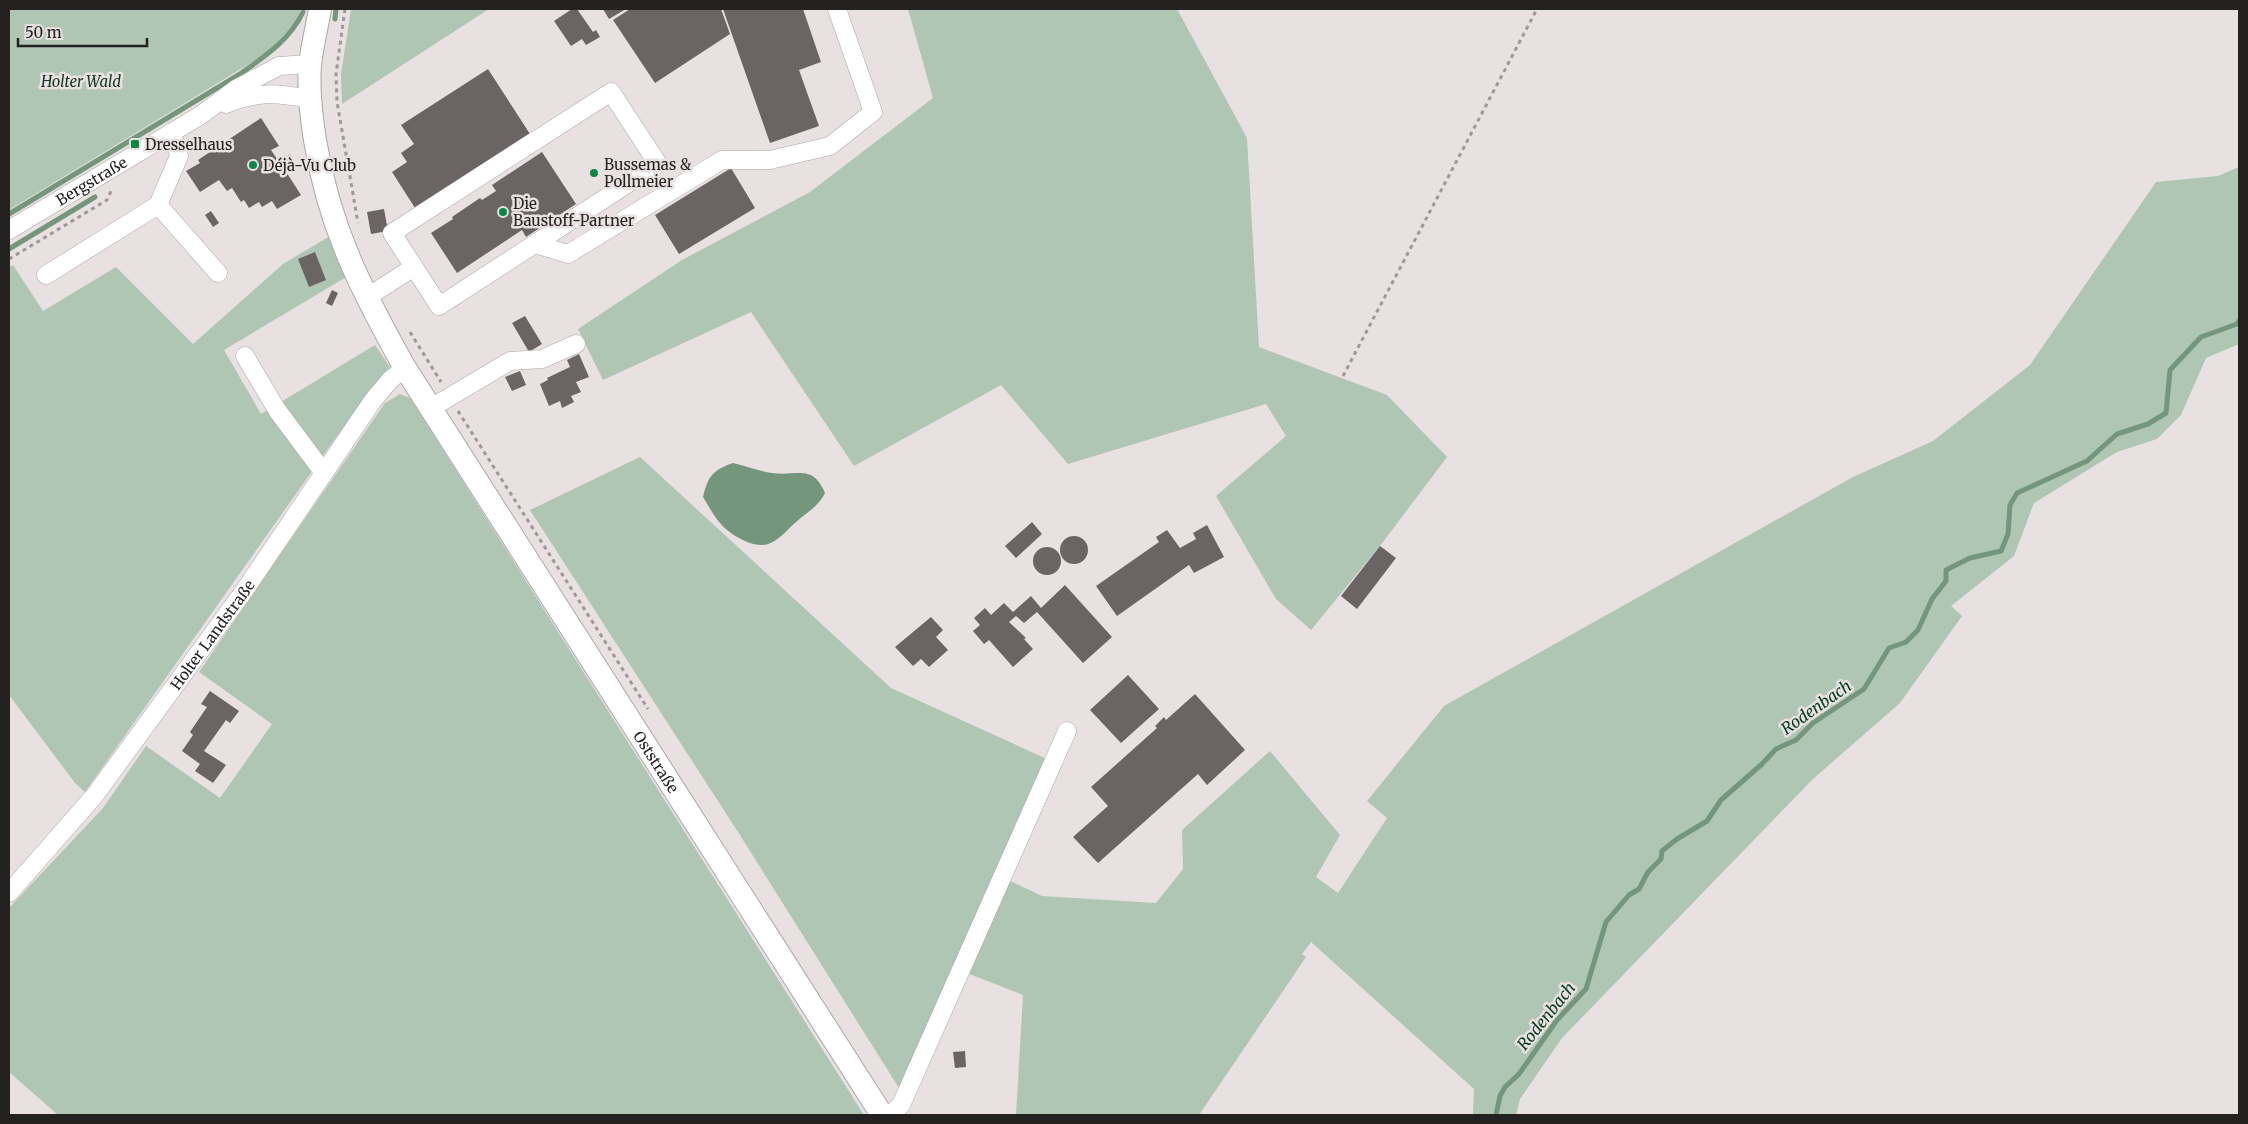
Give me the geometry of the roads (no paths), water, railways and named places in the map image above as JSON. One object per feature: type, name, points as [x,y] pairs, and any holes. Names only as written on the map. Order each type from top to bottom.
[{"type":"main road","name":"Oststraße","points":[[320,9],[310,64],[310,105],[331,213],[366,298],[404,368],[440,402],[882,1115]]},
{"type":"street","points":[[535,244],[568,254],[722,160],[770,160],[830,146],[873,112],[837,9]]},
{"type":"street","name":"Bergstraße","points":[[9,230],[201,115],[236,89],[280,66],[310,64]]},
{"type":"street","points":[[611,92],[658,164],[535,244],[439,306],[392,234],[611,92]]},
{"type":"street","name":"Bergstraße","points":[[201,115],[242,98],[274,93],[310,105]]},
{"type":"street","points":[[46,275],[158,204],[179,156],[178,146],[170,133]]},
{"type":"street","points":[[158,204],[218,273]]},
{"type":"street","points":[[366,298],[414,267]]},
{"type":"street","points":[[440,402],[510,361],[542,359],[576,344]]},
{"type":"street","points":[[245,356],[277,410],[324,473]]},
{"type":"street","name":"Holter Landstraße","points":[[9,893],[95,795],[244,591],[374,399],[391,379],[404,368]]},
{"type":"street","points":[[890,1115],[901,1105],[1067,731]]},
{"type":"waterway","points":[[335,19],[336,9]]},
{"type":"waterway","points":[[9,214],[240,74],[284,39],[298,22],[303,12]]},
{"type":"waterway","points":[[9,249],[95,197]]},
{"type":"waterway","name":"Rodenbach","points":[[1496,1115],[1500,1096],[1505,1087],[1519,1074],[1557,1020],[1586,989],[1606,922],[1629,895],[1639,889],[1648,872],[1661,859],[1662,851],[1677,839],[1707,821],[1721,800],[1776,749],[1796,740],[1813,723],[1864,689],[1889,648],[1906,642],[1918,630],[1932,599],[1946,581],[1946,570],[1970,558],[2001,551],[2008,534],[2010,505],[2017,493],[2087,461],[2117,434],[2148,424],[2166,413],[2170,370],[2201,337],[2237,324],[2239,321]]},
{"type":"place","name":"Dresselhaus","points":[[135,144]]},
{"type":"place","name":"Déjà-Vu Club","points":[[253,165]]},
{"type":"place","name":"Bussemas & Pollmeier","points":[[594,173]]},
{"type":"place","name":"Die Baustoff-Partner","points":[[503,212]]},
{"type":"park label","name":"Holter Wald","points":[[81,81]]}]
